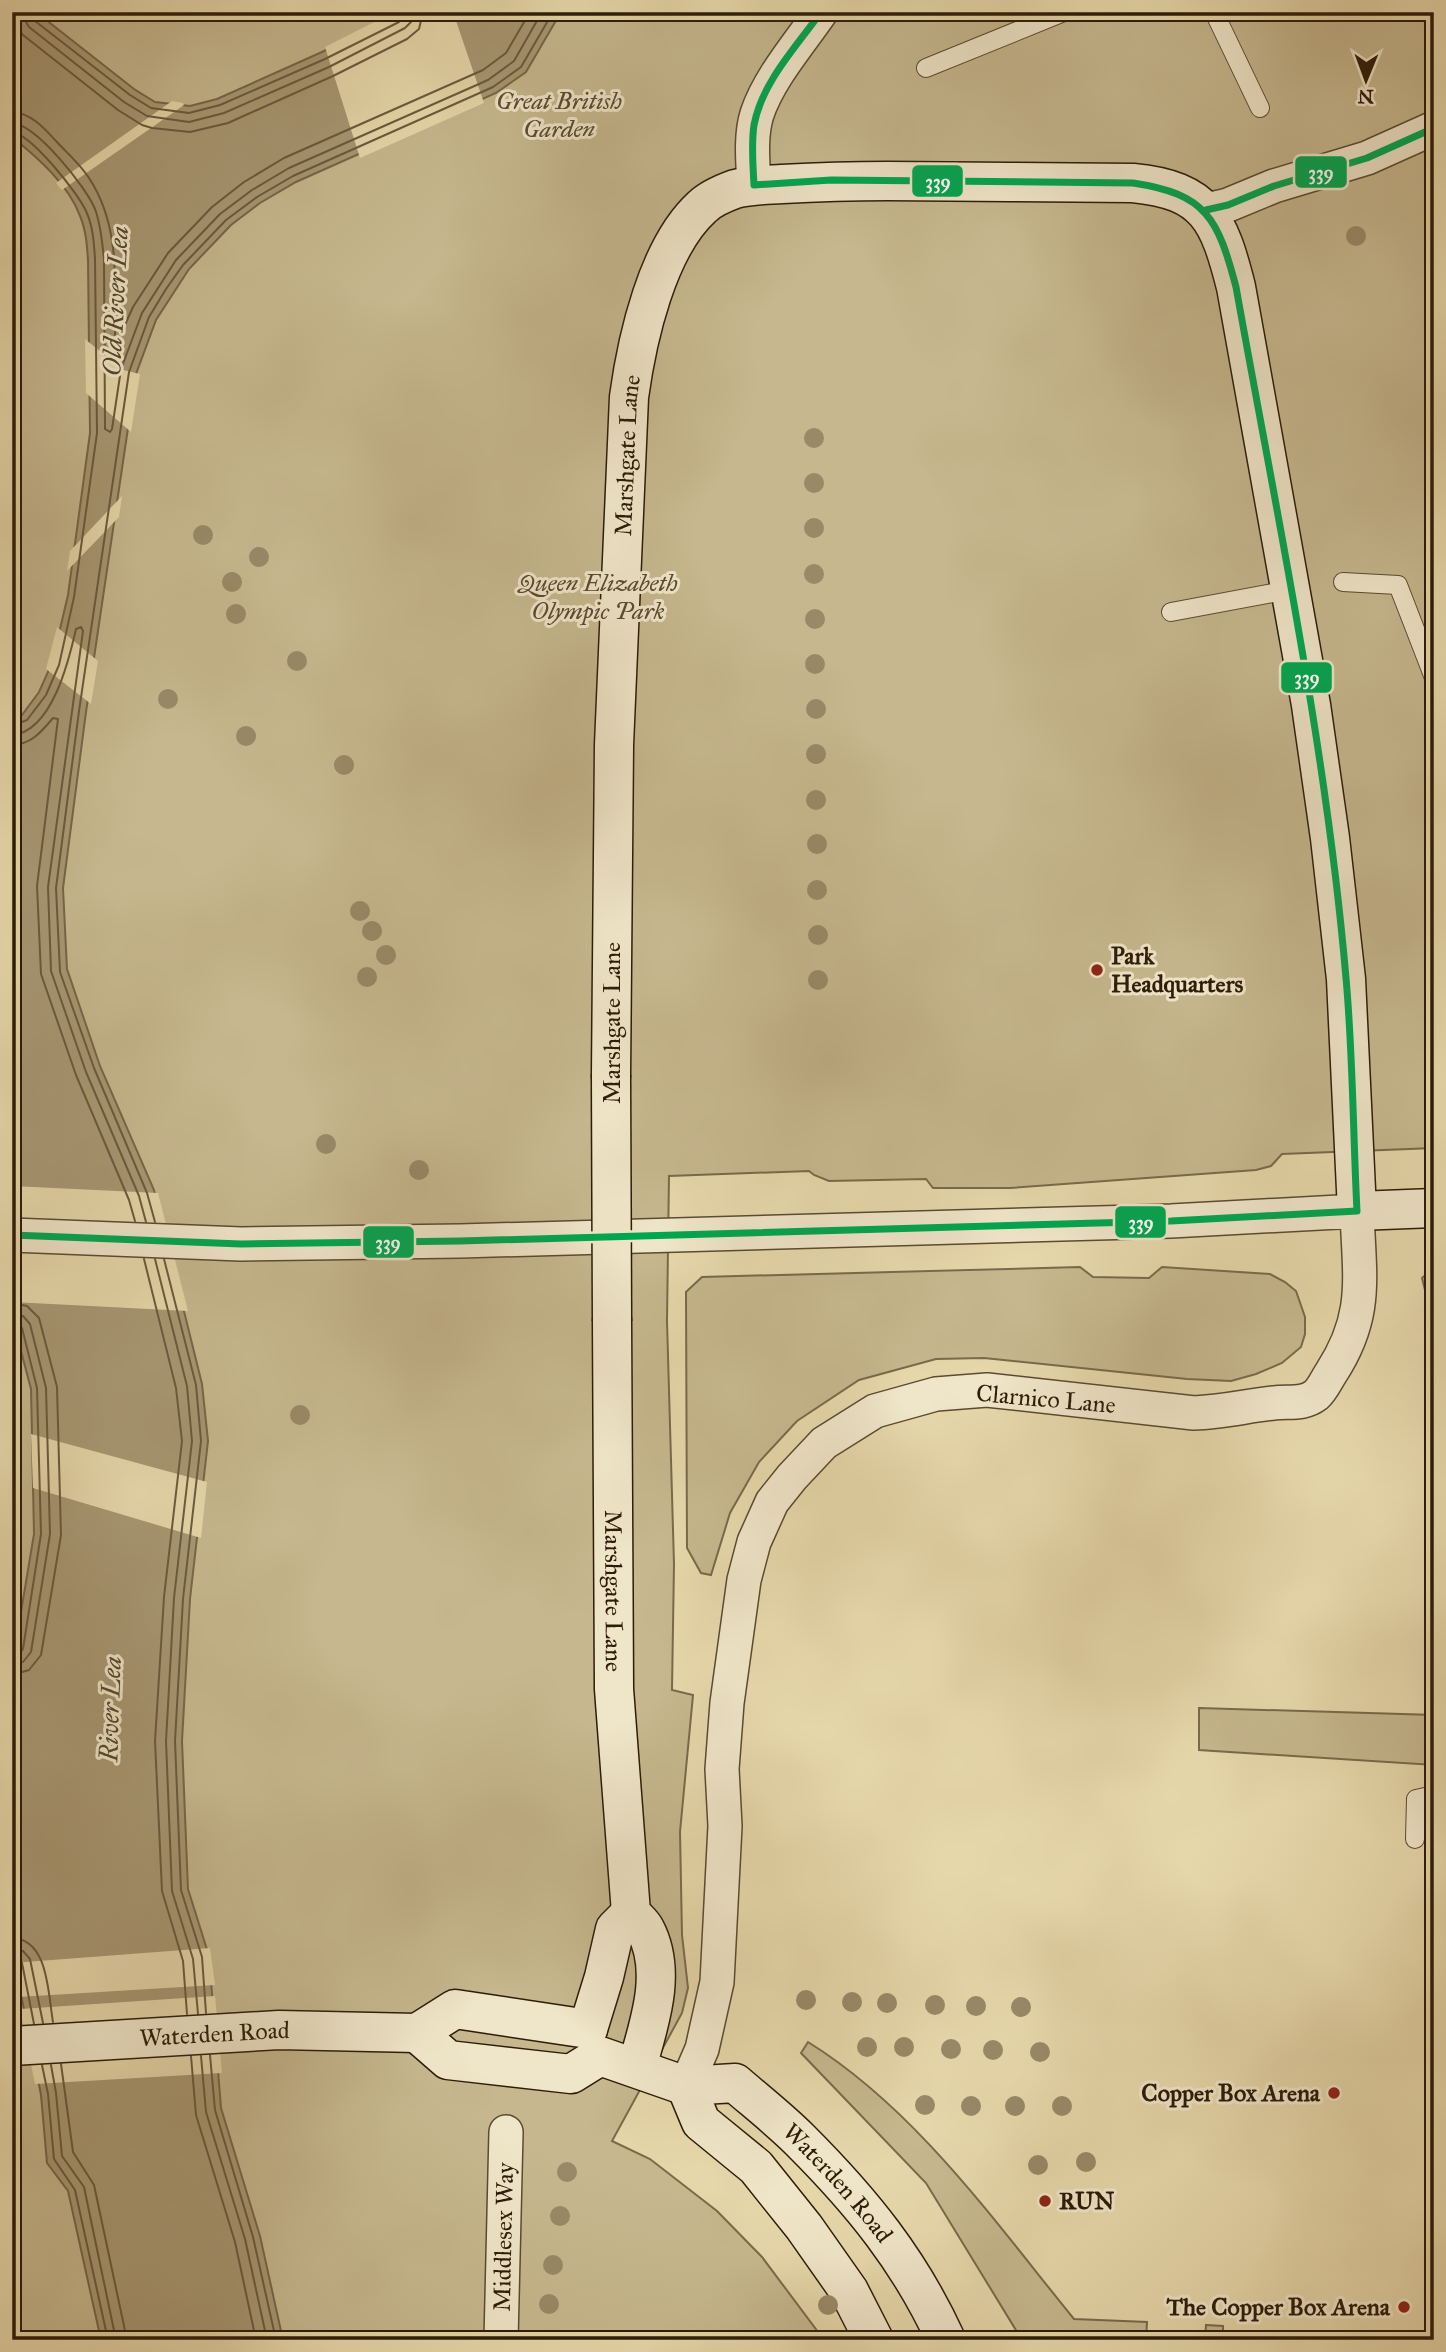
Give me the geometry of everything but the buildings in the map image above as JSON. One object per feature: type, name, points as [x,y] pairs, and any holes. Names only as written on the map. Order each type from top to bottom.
[{"type":"street","points":[[754,185],[756,117],[775,80],[821,12]]},
{"type":"street","points":[[1357,1212],[1343,944],[1311,705],[1236,287],[1222,240],[1206,210],[1367,158],[1434,128]]},
{"type":"street","name":"Marshgate Lane","points":[[637,2067],[656,1988],[653,1955],[645,1928],[631,1913],[614,1689],[611,1075],[615,695],[624,482],[632,371],[655,284],[671,251],[703,206],[734,190],[754,185],[831,180],[1133,183],[1171,190],[1206,210]]},
{"type":"street","points":[[12,1235],[241,1244],[460,1241],[1171,1221],[1434,1208]]},
{"type":"street","name":"Clarnico Lane","points":[[686,2086],[702,2049],[717,1982],[725,1826],[722,1769],[727,1703],[744,1580],[754,1542],[772,1502],[824,1443],[875,1411],[936,1394],[987,1391],[1194,1413],[1225,1412],[1277,1402],[1294,1403],[1317,1394],[1345,1351],[1357,1318],[1360,1295],[1357,1212]]},
{"type":"street","points":[[417,2033],[448,2060],[571,2074],[594,2042],[615,1929],[631,1913]]},
{"type":"street","name":"Waterden Road","points":[[12,2046],[271,2030],[417,2033],[456,2009],[594,2042],[637,2067],[686,2086],[735,2083],[799,2138],[851,2194],[893,2245],[927,2298],[946,2340]]},
{"type":"street","name":"Waterden Road","points":[[686,2086],[701,2122],[756,2167],[804,2227],[849,2291],[874,2340]]},
{"type":"street","name":"Middlesex Way","points":[[501,2340],[506,2132]]},
{"type":"lane","points":[[926,68],[1063,12]]},
{"type":"lane","points":[[1214,12],[1260,108]]},
{"type":"lane","points":[[1343,582],[1398,585],[1434,678]]},
{"type":"lane","points":[[1171,612],[1289,590]]},
{"type":"lane","points":[[1415,1839],[1416,1798],[1434,1795]]},
{"type":"green space","name":"Queen Elizabeth Olympic Park","points":[[12,12],[1434,12],[1434,1148],[1282,1154],[1271,1166],[1256,1170],[1010,1188],[933,1188],[926,1179],[829,1181],[809,1171],[669,1176],[667,1321],[674,1564],[672,1690],[693,1695],[680,1832],[682,1935],[688,1988],[682,2013],[612,2141],[650,2159],[717,2211],[762,2257],[824,2340],[12,2340]]},
{"type":"green space","points":[[1080,1267],[1093,1277],[1149,1278],[1162,1267],[1270,1274],[1296,1291],[1305,1317],[1305,1334],[1301,1347],[1282,1363],[1231,1381],[984,1358],[936,1359],[859,1380],[797,1421],[759,1462],[730,1513],[711,1575],[701,1573],[687,1548],[686,1292],[702,1277]]},
{"type":"green space","points":[[1434,1267],[1434,1309],[1429,1306],[1422,1278]]},
{"type":"green space","points":[[1199,1708],[1434,1715],[1434,1765],[1199,1750]]},
{"type":"green space","points":[[808,2042],[847,2069],[919,2134],[984,2206],[1074,2319],[1147,2322],[1146,2340],[1022,2340],[926,2183],[801,2053]]},
{"type":"green space","points":[[1206,2325],[1223,2326],[1223,2333],[1292,2336],[1292,2340],[1205,2340]]},
{"type":"water","points":[[12,12],[36,12],[134,89],[155,102],[190,106],[217,99],[322,52],[402,12],[561,12],[526,72],[496,93],[296,182],[260,203],[231,225],[189,269],[156,320],[136,374],[63,888],[67,969],[100,1066],[154,1190],[202,1384],[208,1441],[190,1599],[182,1741],[188,1889],[209,1956],[221,2108],[260,2236],[283,2340],[101,2340],[68,2191],[47,2163],[41,2095],[12,1949],[12,1666],[34,1534],[31,1389],[12,1317],[12,720],[22,715],[39,692],[52,663],[68,595],[90,433],[88,260],[85,232],[68,193],[42,163],[12,137]]},
{"type":"pier","points":[[394,12],[453,12],[484,103],[360,158],[325,47]]},
{"type":"pier","points":[[172,101],[184,105],[62,190],[56,183]]},
{"type":"pier","points":[[85,339],[123,370],[140,374],[131,432],[86,393]]},
{"type":"pier","points":[[122,496],[119,517],[67,571],[70,551]]},
{"type":"pier","points":[[57,627],[98,661],[91,704],[46,669]]},
{"type":"pier","points":[[12,1186],[158,1193],[188,1311],[12,1302]]},
{"type":"pier","points":[[31,1434],[207,1482],[201,1538],[33,1488]]},
{"type":"pier","points":[[210,1948],[215,1985],[18,1997],[12,1966],[12,1963]]},
{"type":"pier","points":[[215,1996],[222,2073],[35,2084],[20,2009]]},
{"type":"transit line","name":"339","points":[[12,1235],[241,1244],[460,1241],[1171,1221],[1357,1211],[1348,1007],[1326,804],[1299,631],[1236,287],[1223,244],[1215,227],[1193,203],[1178,194],[1133,183],[831,180],[754,185],[752,155],[758,109],[772,79],[821,12]]},
{"type":"transit line","name":"339","points":[[1206,210],[1367,158],[1434,128]]},
{"type":"place","name":"Park Headquarters","points":[[1097,970]]},
{"type":"place","name":"Copper Box Arena","points":[[1334,2093]]},
{"type":"place","name":"RUN","points":[[1045,2201]]},
{"type":"place","name":"The Copper Box Arena","points":[[1404,2307]]},
{"type":"park label","name":"Great British Garden","points":[[559,115]]},
{"type":"water label","name":"Old River Lea","points":[[115,301]]},
{"type":"water label","name":"River Lea","points":[[110,1709]]}]
